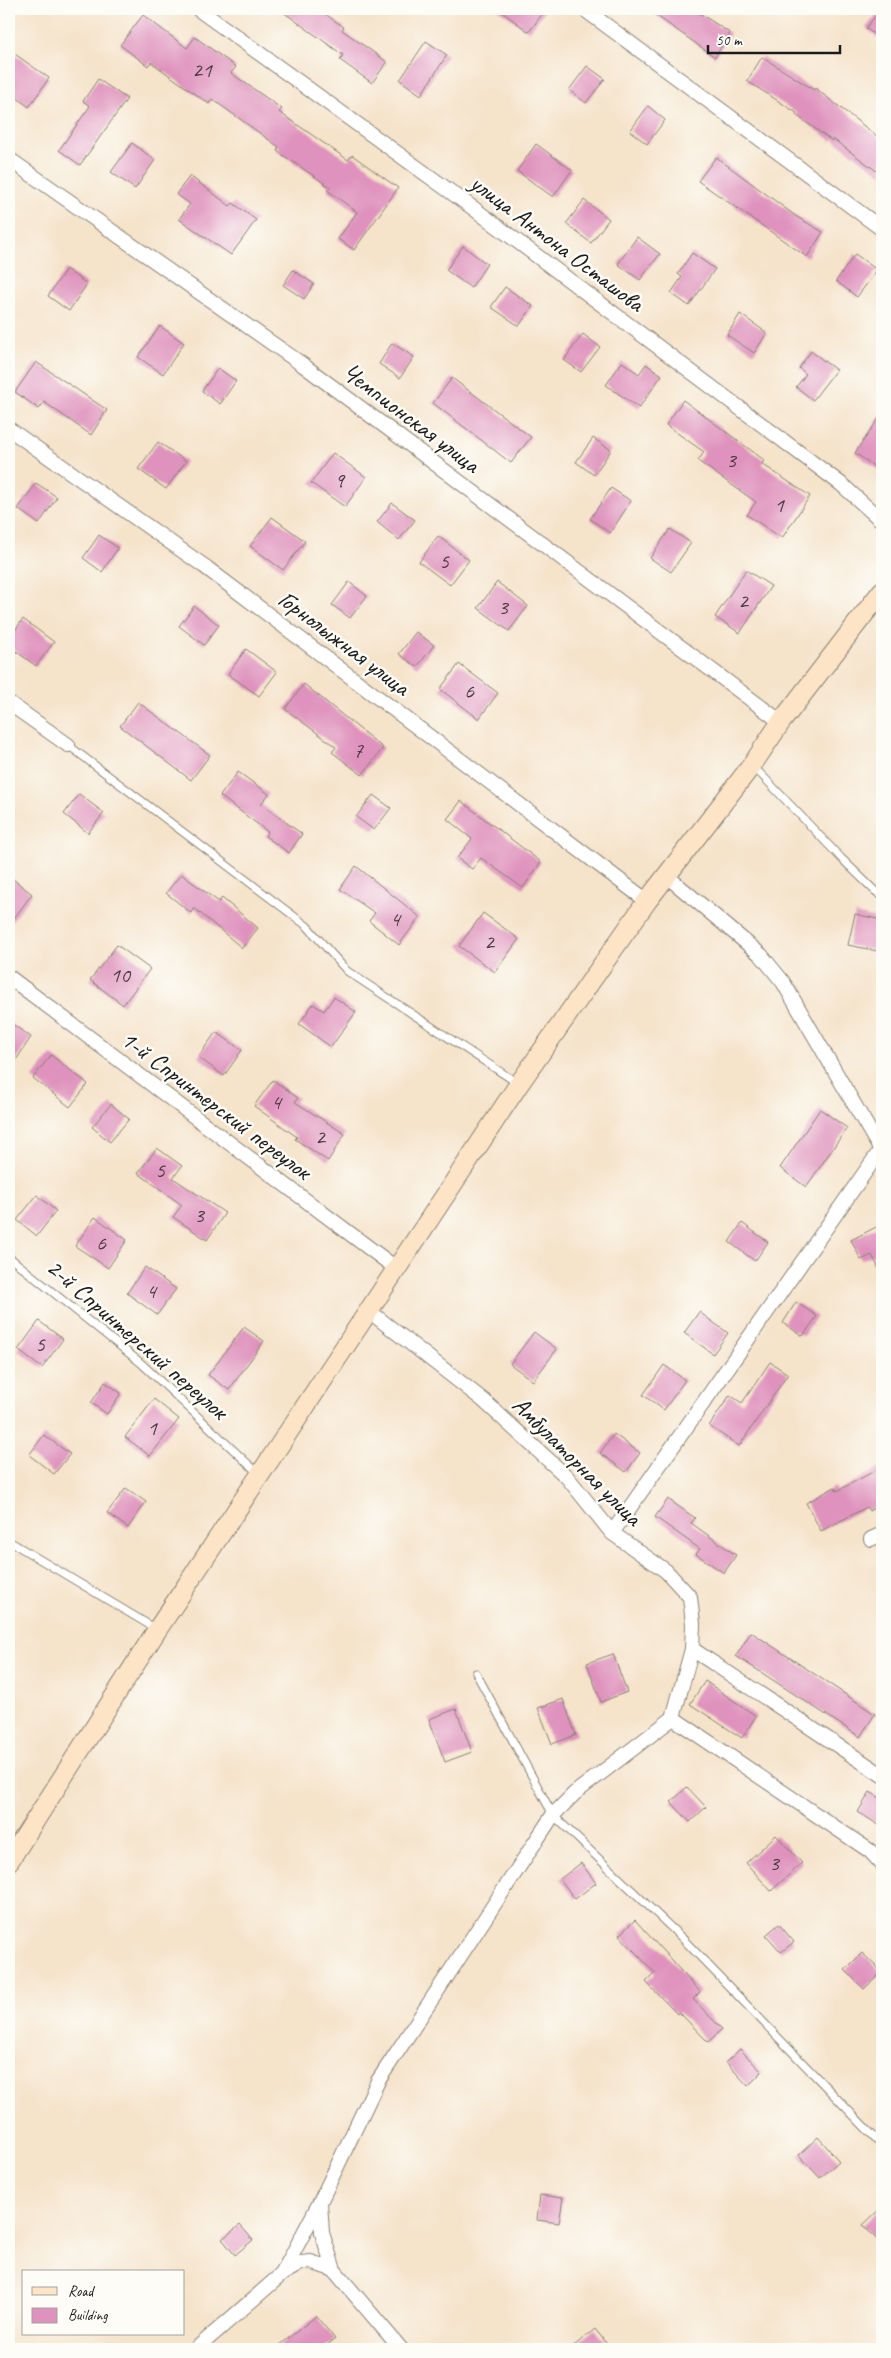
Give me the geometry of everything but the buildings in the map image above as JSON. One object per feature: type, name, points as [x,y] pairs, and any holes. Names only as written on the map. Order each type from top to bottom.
[{"type":"street","name":"улица Антона Осташова","points":[[198,9],[473,208],[841,484],[882,521]]},
{"type":"street","points":[[584,9],[882,229]]},
{"type":"street","name":"Чемпионская улица","points":[[9,159],[303,365],[781,722]]},
{"type":"street","name":"Горнолыжная улица","points":[[9,429],[204,566],[648,902]]},
{"type":"street","points":[[9,1861],[259,1474],[519,1084],[648,902],[752,764],[781,722],[882,591]]},
{"type":"street","points":[[9,702],[68,745]]},
{"type":"street","points":[[612,1533],[882,1150],[783,982],[761,954],[668,877]]},
{"type":"street","name":"1-й Спринтерский переулок","points":[[9,977],[397,1269]]},
{"type":"street","name":"Амбулаторная улица","points":[[369,1311],[490,1407],[567,1477],[612,1533],[666,1570],[690,1597],[693,1624],[692,1649],[673,1718]]},
{"type":"street","points":[[692,1649],[882,1775]]},
{"type":"street","points":[[282,2274],[320,2202],[378,2081],[553,1815],[575,1793],[673,1718],[870,1851],[882,1864]]},
{"type":"street","points":[[320,2202],[322,2233],[334,2270],[401,2349]]},
{"type":"street","points":[[196,2349],[282,2274],[301,2263],[311,2262],[334,2270]]},
{"type":"lane","points":[[68,745],[307,926],[347,971],[519,1084]]},
{"type":"lane","points":[[752,764],[841,858],[874,891],[882,896]]},
{"type":"lane","name":"2-й Спринтерский переулок","points":[[9,1257],[141,1362],[259,1474]]},
{"type":"lane","points":[[9,1541],[157,1630]]},
{"type":"lane","points":[[476,1673],[553,1815],[682,1938],[882,2145]]}]
